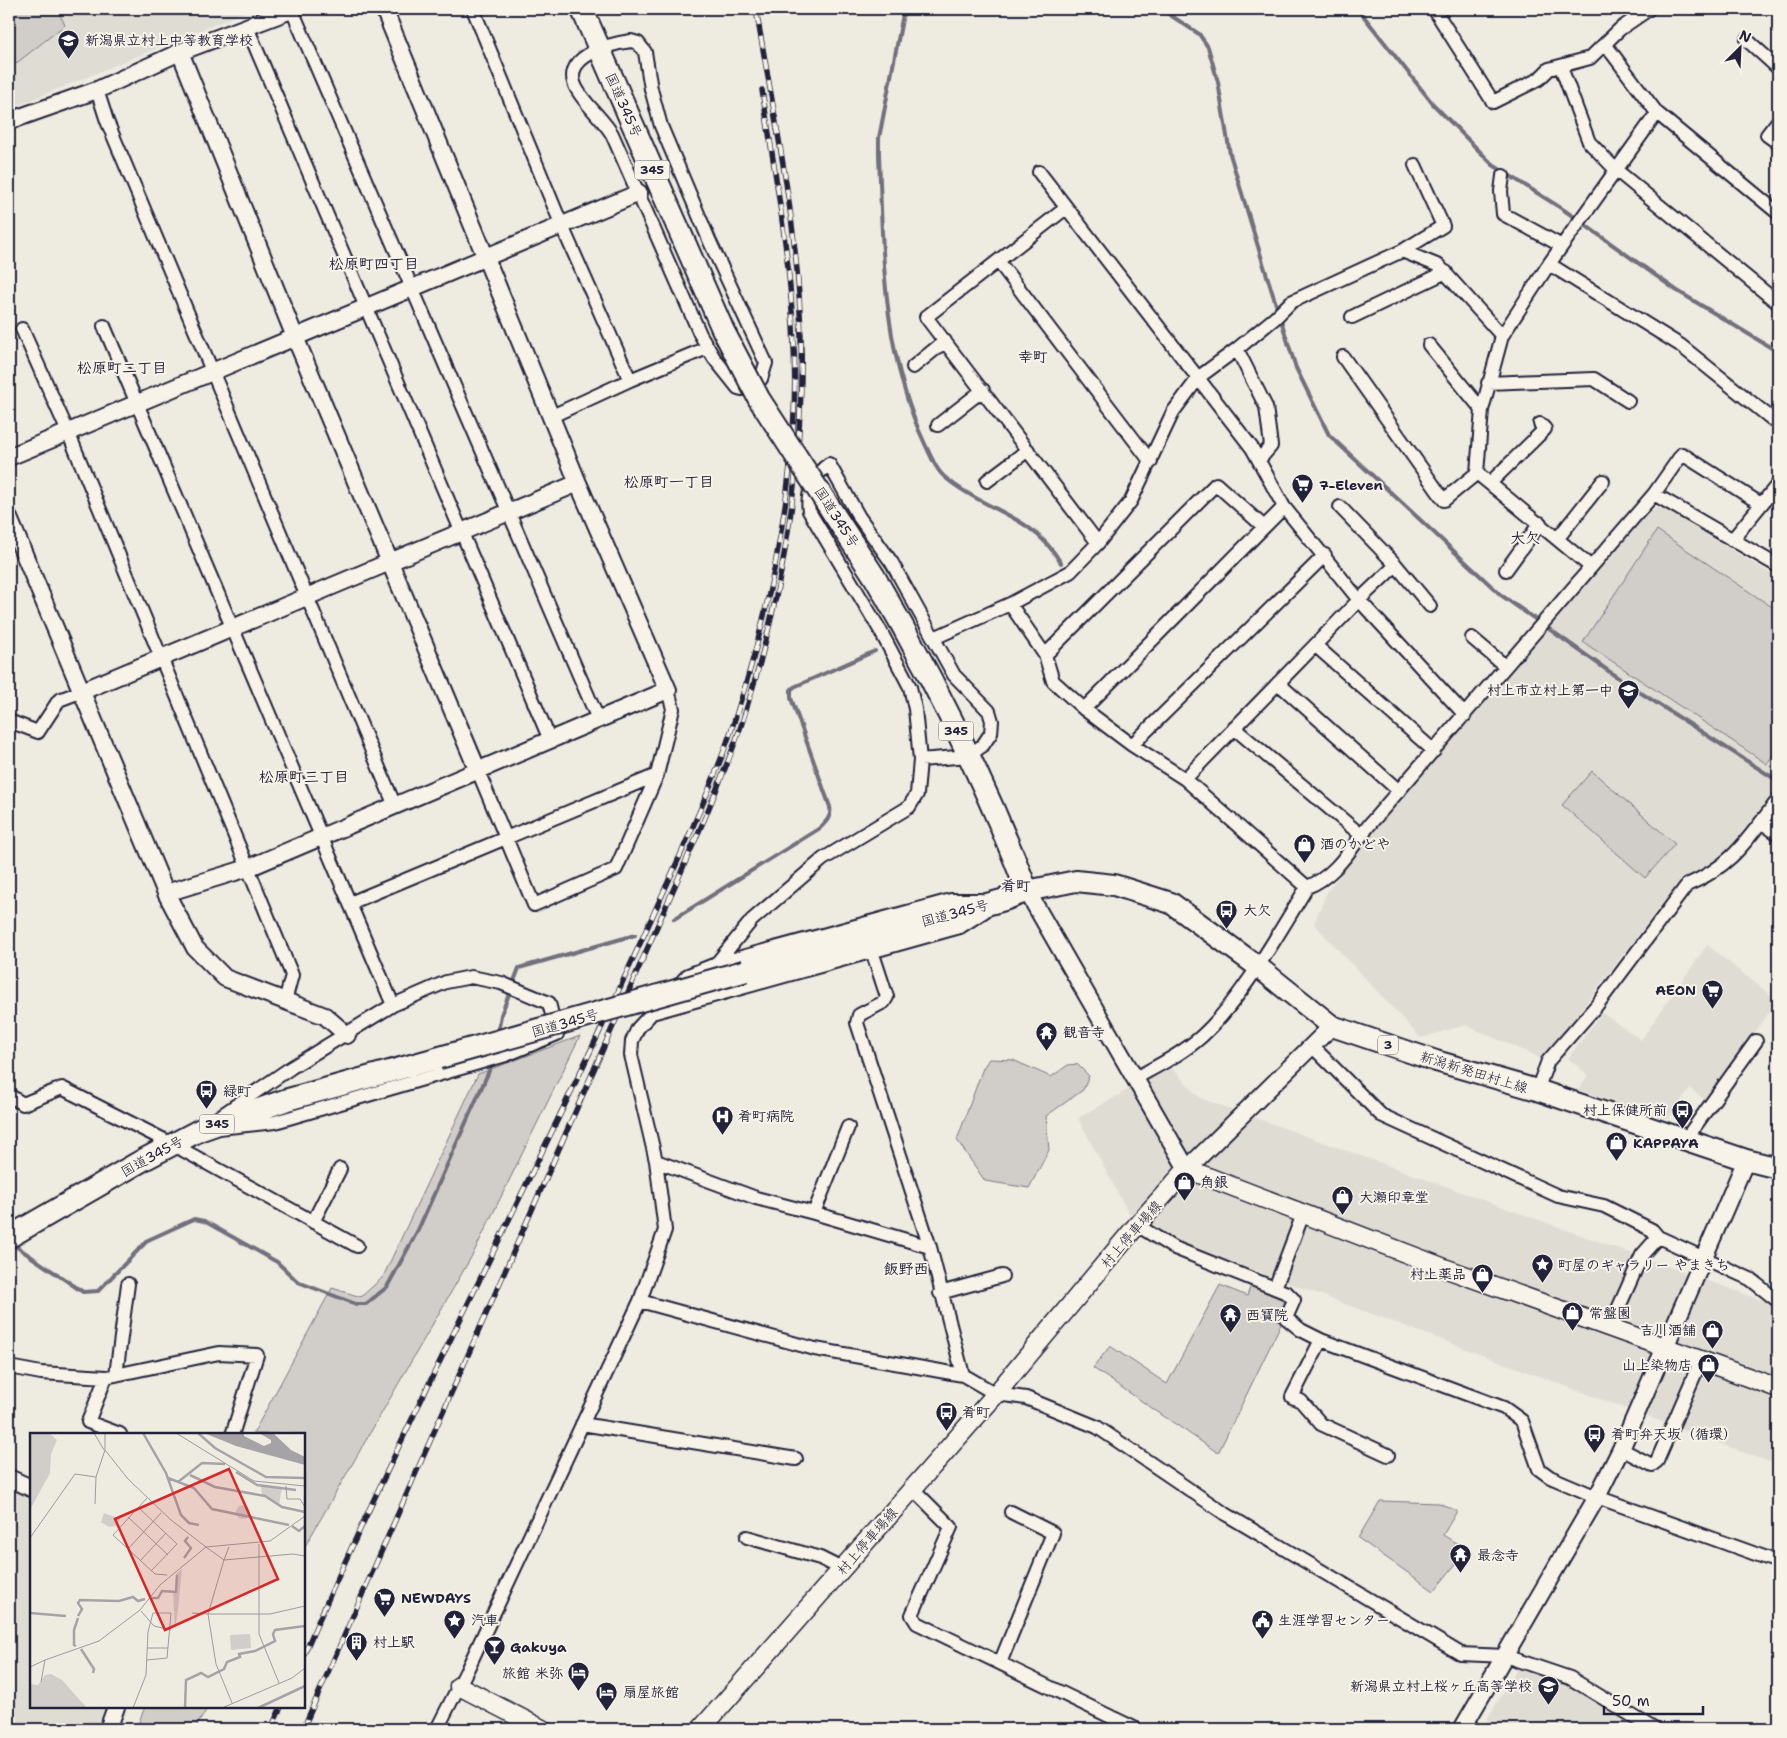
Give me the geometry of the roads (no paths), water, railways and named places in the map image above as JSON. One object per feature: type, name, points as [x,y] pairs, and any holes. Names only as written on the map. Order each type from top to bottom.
[{"type":"highway","name":"国道345号","points":[[11,1236],[200,1130],[286,1100],[1003,900],[1027,891],[969,756],[912,641],[850,535],[759,399],[723,330],[582,9]]},
{"type":"main road","name":"新潟新発田村上線","points":[[1027,891],[1076,881],[1114,885],[1171,903],[1257,966],[1332,1026],[1436,1061],[1537,1090],[1746,1160],[1778,1168]]},
{"type":"main road","points":[[1187,1169],[1447,1270],[1665,1346],[1778,1388]]},
{"type":"main road","name":"村上停車場線","points":[[701,1727],[996,1394],[1137,1225],[1187,1169]]},
{"type":"main road","points":[[459,1686],[542,1729]]},
{"type":"street","points":[[9,121],[97,90],[180,52],[293,9],[598,719]]},
{"type":"street","points":[[180,52],[295,337],[534,905],[616,869],[657,775],[673,709],[668,690],[578,483],[384,9]]},
{"type":"street","points":[[473,9],[562,226],[630,380]]},
{"type":"street","points":[[1434,9],[1493,102],[1539,79],[1549,69],[1590,58],[1620,29],[1649,9]]},
{"type":"street","points":[[247,27],[550,740]]},
{"type":"street","points":[[1747,40],[1778,68]]},
{"type":"street","points":[[631,41],[638,42],[645,52],[651,89],[661,126],[710,242],[766,363],[761,379],[742,389],[738,388],[707,348],[639,194],[612,134],[604,121],[578,92],[574,83],[574,69],[582,57],[631,41]]},
{"type":"street","points":[[1605,44],[1657,114],[1778,213]]},
{"type":"street","points":[[1561,67],[1589,142],[1616,170],[1777,299]]},
{"type":"street","points":[[97,90],[107,121],[210,372],[308,596],[395,806]]},
{"type":"street","points":[[1342,358],[1444,500],[1477,473],[1482,410],[1502,336],[1549,264],[1657,114]]},
{"type":"street","points":[[1778,122],[1767,135],[1778,143]]},
{"type":"street","points":[[934,638],[1010,604],[1070,572],[1098,543],[1131,501],[1173,412],[1199,377],[1237,349],[1275,318],[1291,302],[1402,251],[1443,226],[1415,165]]},
{"type":"street","points":[[1040,172],[1066,208],[1199,377],[1260,460],[1284,507],[1325,555],[1359,600],[1465,715]]},
{"type":"street","points":[[1503,176],[1501,190],[1503,214],[1562,246]]},
{"type":"street","points":[[9,457],[639,194]]},
{"type":"street","points":[[1066,208],[926,317],[1098,543]]},
{"type":"street","points":[[1402,251],[1439,266],[1502,336]]},
{"type":"street","points":[[998,261],[1151,462]]},
{"type":"street","points":[[1549,264],[1680,345],[1772,419],[1778,420]]},
{"type":"street","points":[[1352,317],[1446,272]]},
{"type":"street","points":[[104,326],[393,1006]]},
{"type":"street","points":[[22,329],[68,432],[292,975],[285,1001]]},
{"type":"street","points":[[913,366],[945,342]]},
{"type":"street","points":[[1430,345],[1482,410]]},
{"type":"street","points":[[552,416],[630,380],[707,348]]},
{"type":"street","points":[[1237,349],[1266,407],[1271,446],[1260,460]]},
{"type":"street","points":[[1488,383],[1594,379],[1628,401]]},
{"type":"street","points":[[938,425],[983,390]]},
{"type":"street","points":[[1490,484],[1545,429],[1540,424]]},
{"type":"street","points":[[987,481],[1028,450]]},
{"type":"street","points":[[1134,1079],[1200,1038],[1215,1023],[1257,966],[1307,887],[1321,882],[1331,874],[1399,790],[1654,494],[1682,454],[1762,504]]},
{"type":"street","points":[[716,964],[752,920],[823,859],[912,805],[917,794],[920,760],[915,709],[910,688],[871,614],[809,511],[808,495],[821,470],[829,464],[859,517],[892,563],[954,675],[989,711],[992,721],[991,732],[983,745],[969,756],[920,760]]},
{"type":"street","points":[[1477,473],[1592,567]]},
{"type":"street","points":[[1558,538],[1603,481]]},
{"type":"street","points":[[9,721],[38,732],[59,700],[578,483]]},
{"type":"street","points":[[1045,655],[1216,484],[1263,526]]},
{"type":"street","points":[[1732,540],[1778,484]]},
{"type":"street","points":[[1654,494],[1778,566]]},
{"type":"street","points":[[1084,709],[1263,526],[1284,507]]},
{"type":"street","points":[[1340,507],[1396,564],[1430,606]]},
{"type":"street","points":[[9,518],[80,692],[166,894],[195,948],[225,978],[325,1016],[347,1035]]},
{"type":"street","points":[[1506,570],[1540,523]]},
{"type":"street","points":[[1132,745],[1325,555]]},
{"type":"street","points":[[1185,779],[1396,564]]},
{"type":"street","points":[[1010,604],[1045,655],[1053,681],[1084,709],[1132,745],[1185,779],[1307,887]]},
{"type":"street","points":[[1472,638],[1505,666]]},
{"type":"street","points":[[1315,645],[1434,751]]},
{"type":"street","points":[[1278,684],[1399,790]]},
{"type":"street","points":[[166,894],[248,868],[668,690]]},
{"type":"street","points":[[1234,728],[1361,835]]},
{"type":"street","points":[[350,903],[657,775]]},
{"type":"street","points":[[1537,1090],[1548,1061],[1597,1005],[1687,885],[1704,878],[1733,858],[1778,800]]},
{"type":"street","points":[[1761,822],[1778,834]]},
{"type":"street","points":[[1027,891],[1187,1169],[1332,1026]]},
{"type":"street","points":[[437,1729],[640,1301],[665,1230],[656,1161],[631,1055],[632,1041],[638,1028],[688,975],[716,964],[951,900],[1003,900]]},
{"type":"street","points":[[652,1013],[960,927],[1003,900]]},
{"type":"street","points":[[872,952],[887,997],[884,1002],[859,1015],[857,1023],[930,1248],[940,1293],[963,1375]]},
{"type":"street","points":[[471,977],[501,983],[549,1003],[558,1034],[506,1055],[275,1122],[200,1130],[292,1067],[393,1006],[446,982],[471,977]]},
{"type":"street","points":[[1685,1140],[1756,1041]]},
{"type":"street","points":[[1312,1046],[1381,1115],[1558,1196],[1604,1206],[1652,1230],[1658,1237],[1750,1279],[1778,1301]]},
{"type":"street","points":[[9,1095],[23,1104],[62,1088],[172,1144],[357,1246]]},
{"type":"street","points":[[814,1213],[848,1127]]},
{"type":"street","points":[[1462,1729],[1597,1497],[1620,1449],[1746,1160]]},
{"type":"street","points":[[656,1161],[756,1198],[814,1213],[930,1248]]},
{"type":"street","points":[[313,1222],[340,1169]]},
{"type":"street","points":[[1275,1288],[1303,1214]]},
{"type":"street","points":[[1137,1225],[1172,1247],[1287,1293],[1294,1300],[1286,1318],[1300,1330],[1321,1340],[1504,1408],[1522,1421],[1539,1469],[1550,1477],[1597,1497],[1778,1562]]},
{"type":"street","points":[[1610,1327],[1642,1255],[1658,1237]]},
{"type":"street","points":[[940,1293],[1002,1276]]},
{"type":"street","points":[[117,1433],[88,1422],[111,1376],[128,1284]]},
{"type":"street","points":[[640,1301],[815,1349],[963,1375],[996,1394],[1026,1398],[1097,1427],[1224,1513],[1461,1654],[1505,1656],[1570,1678],[1654,1729]]},
{"type":"street","points":[[1321,1340],[1292,1397],[1301,1401],[1321,1424],[1388,1455]]},
{"type":"street","points":[[9,1367],[40,1373],[111,1376],[219,1353],[256,1355],[234,1432]]},
{"type":"street","points":[[1620,1449],[1652,1465],[1657,1461],[1701,1360]]},
{"type":"street","points":[[582,1424],[796,1459]]},
{"type":"street","points":[[9,1478],[30,1488]]},
{"type":"street","points":[[913,1489],[952,1527],[912,1615],[916,1623],[1136,1729]]},
{"type":"street","points":[[1000,1664],[1053,1533],[1011,1512]]},
{"type":"street","points":[[747,1537],[820,1558],[842,1569]]},
{"type":"street","points":[[108,1729],[116,1708]]},
{"type":"waterway","points":[[904,9],[879,138],[880,192],[887,302],[900,375],[911,410],[925,444],[940,472],[962,490],[1008,515],[1037,534],[1061,563]]},
{"type":"waterway","points":[[1161,9],[1199,34],[1208,47],[1218,82],[1230,154],[1263,263],[1296,368],[1329,435],[1501,595],[1624,682],[1778,781]]},
{"type":"waterway","points":[[1358,9],[1433,104],[1493,165],[1564,210],[1676,290],[1778,352]]},
{"type":"waterway","points":[[674,919],[820,828],[826,821],[830,813],[830,807],[791,698],[791,690],[875,651]]},
{"type":"waterway","points":[[498,1033],[501,1015],[519,968],[635,935]]},
{"type":"waterway","points":[[11,1243],[83,1292],[98,1291],[148,1240],[194,1219],[204,1221],[277,1262],[298,1282],[356,1304],[366,1304],[387,1287],[418,1230],[493,1062]]},
{"type":"railway","points":[[303,1729],[704,820],[738,735],[769,629],[788,533],[794,485],[799,436],[801,339],[796,256],[791,214],[756,9]]},
{"type":"railway","points":[[305,1652],[375,1498],[562,1111],[639,946],[709,789],[729,737],[746,684],[773,577],[790,468],[795,389],[794,346],[787,260],[762,90]]},
{"type":"railway","points":[[271,1729],[281,1708]]},
{"type":"place","name":"新潟県立村上中等教育学校","points":[[69,59]]},
{"type":"place","name":"7-Eleven","points":[[1303,504]]},
{"type":"place","name":"村上市立村上第一中","points":[[1629,709]]},
{"type":"place","name":"酒のかどや","points":[[1304,863]]},
{"type":"place","name":"大欠","points":[[1227,929]]},
{"type":"place","name":"AEON","points":[[1712,1009]]},
{"type":"place","name":"観音寺","points":[[1047,1051]]},
{"type":"place","name":"緑町","points":[[207,1110]]},
{"type":"place","name":"村上保健所前","points":[[1683,1129]]},
{"type":"place","name":"肴町病院","points":[[722,1135]]},
{"type":"place","name":"KAPPAYA","points":[[1617,1162]]},
{"type":"place","name":"角銀","points":[[1184,1201]]},
{"type":"place","name":"大瀬印章堂","points":[[1343,1216]]},
{"type":"place","name":"町屋のギャラリー やまきち","points":[[1542,1284]]},
{"type":"place","name":"村上薬品","points":[[1482,1293]]},
{"type":"place","name":"常盤園","points":[[1573,1332]]},
{"type":"place","name":"西寳院","points":[[1230,1334]]},
{"type":"place","name":"吉川酒舗","points":[[1712,1349]]},
{"type":"place","name":"山上染物店","points":[[1708,1384]]},
{"type":"place","name":"肴町","points":[[946,1431]]},
{"type":"place","name":"肴町弁天坂（循環）","points":[[1595,1453]]},
{"type":"place","name":"最念寺","points":[[1461,1574]]},
{"type":"place","name":"NEWDAYS","points":[[385,1617]]},
{"type":"place","name":"汽車","points":[[455,1639]]},
{"type":"place","name":"生涯学習センター","points":[[1262,1639]]},
{"type":"place","name":"村上駅","points":[[357,1661]]},
{"type":"place","name":"Gakuya","points":[[494,1666]]},
{"type":"place","name":"旅館 米弥","points":[[579,1692]]},
{"type":"place","name":"新潟県立村上桜ヶ丘高等学校","points":[[1548,1705]]},
{"type":"place","name":"扇屋旅館","points":[[607,1711]]},
{"type":"district","name":"松原町四丁目","points":[[374,264]]},
{"type":"district","name":"幸町","points":[[1033,357]]},
{"type":"district","name":"松原町二丁目","points":[[122,368]]},
{"type":"district","name":"松原町一丁目","points":[[669,482]]},
{"type":"district","name":"大欠","points":[[1525,538]]},
{"type":"district","name":"松原町三丁目","points":[[304,777]]},
{"type":"district","name":"肴町","points":[[1016,886]]},
{"type":"district","name":"飯野西","points":[[906,1269]]}]
